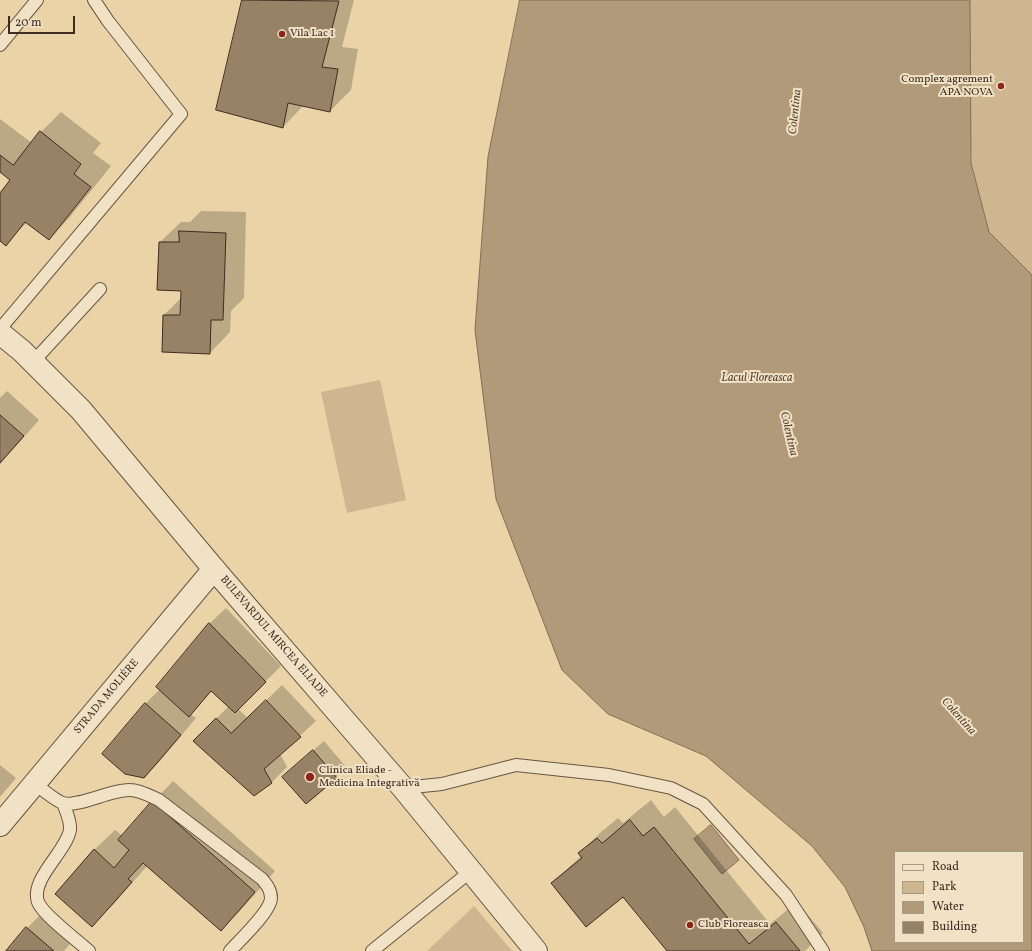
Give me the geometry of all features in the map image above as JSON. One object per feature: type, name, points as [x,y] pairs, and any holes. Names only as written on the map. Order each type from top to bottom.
[{"type":"street","name":"BULEVARDUL MIRCEA ELIADE","points":[[0,333],[22,351],[81,410],[214,569],[403,788],[536,951]]},
{"type":"street","name":"STRADA MOLIÉRE","points":[[0,825],[214,569]]},
{"type":"lane","points":[[0,45],[37,0]]},
{"type":"lane","points":[[0,329],[181,114],[108,21],[94,0]]},
{"type":"lane","points":[[33,362],[100,289]]},
{"type":"lane","points":[[403,788],[442,784],[516,765],[609,776],[671,788],[703,804],[786,895],[823,951]]},
{"type":"lane","points":[[35,784],[63,803],[73,804],[113,792],[130,790],[141,792],[159,800],[262,879],[270,888],[271,903],[265,913],[230,951]]},
{"type":"lane","points":[[63,803],[69,817],[70,830],[37,890],[38,902],[46,913],[89,951]]},
{"type":"lane","points":[[372,951],[471,871]]},
{"type":"green space","name":"Complex agrement APA NOVA","points":[[970,0],[1032,0],[1032,275],[989,232],[971,163]]},
{"type":"green space","points":[[380,380],[406,500],[347,513],[321,392]]},
{"type":"green space","points":[[474,906],[512,951],[427,951]]},
{"type":"water","name":"Lacul Floreasca","points":[[520,0],[970,0],[971,163],[989,232],[1032,275],[1032,951],[872,951],[864,927],[845,887],[812,846],[706,756],[608,714],[562,670],[496,499],[475,330],[488,157]]},
{"type":"water","points":[[711,825],[739,860],[722,874],[694,839]]},
{"type":"building","name":"Vila Lac 1","points":[[242,0],[339,1],[322,67],[338,69],[330,112],[288,103],[283,128],[216,110]]},
{"type":"building","points":[[40,131],[81,164],[74,174],[91,187],[49,240],[25,222],[6,246],[0,241],[0,193],[10,180],[0,172],[0,155],[13,165]]},
{"type":"building","points":[[179,231],[226,233],[223,320],[211,320],[210,354],[162,352],[163,315],[180,315],[181,291],[157,290],[159,242],[179,242]]},
{"type":"building","points":[[0,415],[24,436],[0,463]]},
{"type":"building","points":[[209,623],[266,682],[235,713],[211,691],[189,717],[156,687]]},
{"type":"building","points":[[266,700],[301,737],[264,769],[272,783],[254,796],[193,741],[216,718],[231,733]]},
{"type":"building","points":[[145,703],[181,735],[144,778],[125,774],[102,754]]},
{"type":"building","name":"Clinica Eliade - Medicina Integrativă","points":[[313,750],[337,778],[306,804],[282,777]]},
{"type":"building","points":[[152,801],[255,892],[221,931],[143,863],[128,879],[132,882],[92,927],[55,894],[94,849],[114,868],[129,850],[118,840]]},
{"type":"building","points":[[630,820],[643,836],[654,827],[749,944],[776,922],[800,951],[667,951],[623,897],[586,927],[551,883],[582,858],[578,853],[597,838],[602,843]]},
{"type":"building","points":[[26,927],[54,951],[6,951]]},
{"type":"place","name":"Vila Lac 1","points":[[282,34]]},
{"type":"place","name":"Complex agrement APA NOVA","points":[[1001,86]]},
{"type":"place","name":"Clinica Eliade - Medicina Integrativă","points":[[310,777]]},
{"type":"place","name":"Club Floreasca","points":[[690,925]]},
{"type":"water label","name":"Colentina","points":[[796,112]]},
{"type":"water label","name":"Colentina","points":[[788,434]]},
{"type":"water label","name":"Colentina","points":[[958,717]]}]
